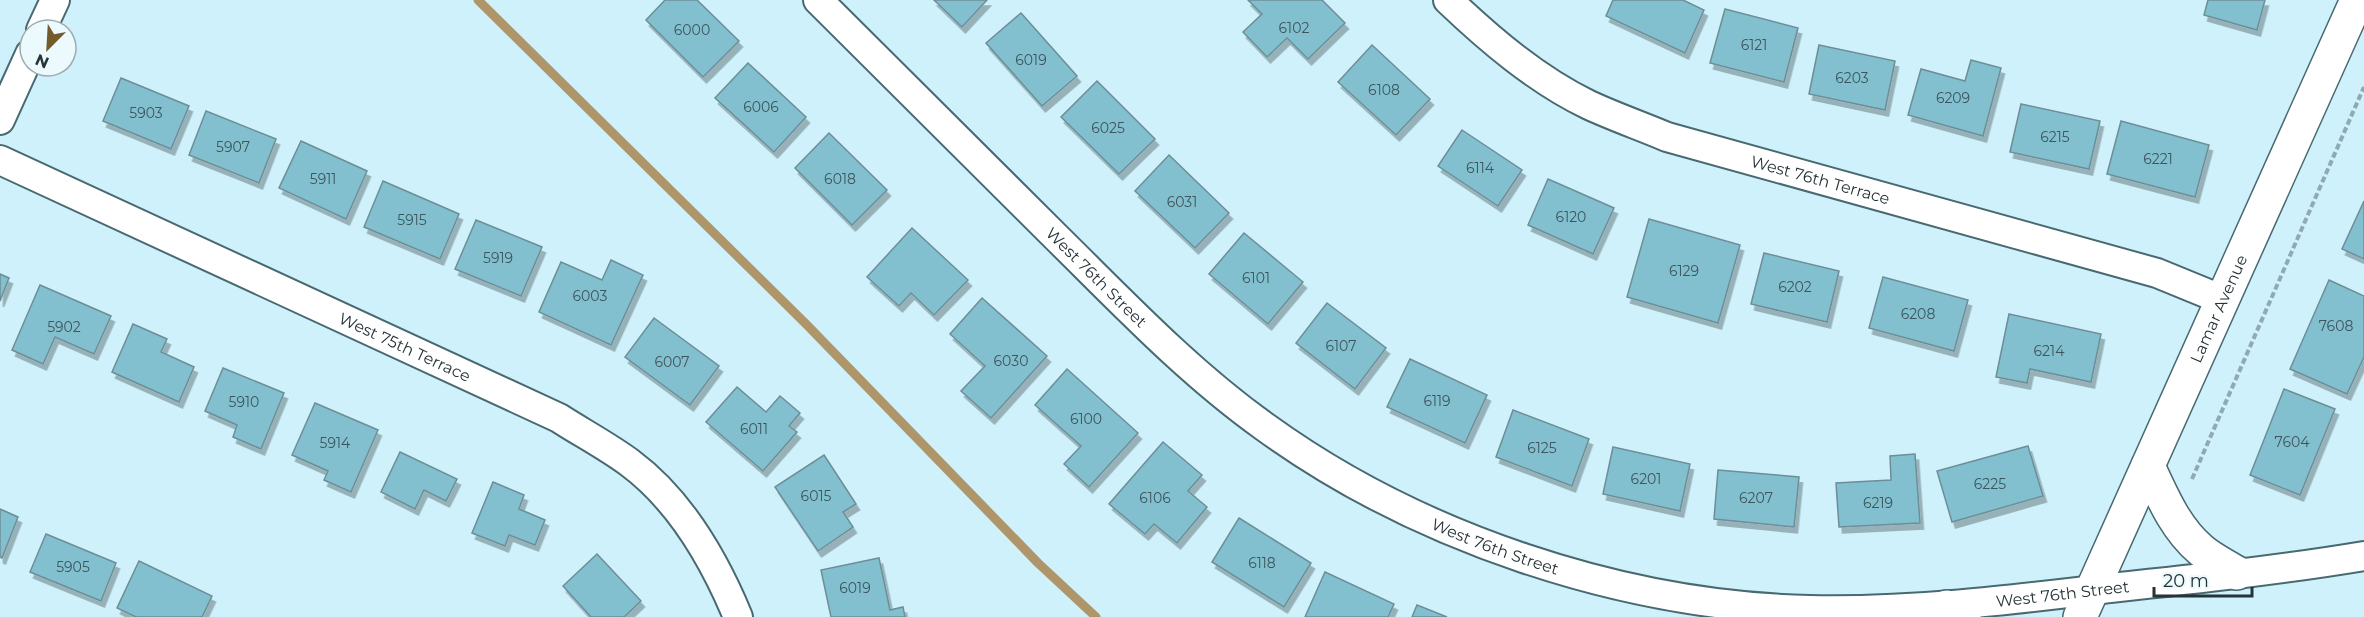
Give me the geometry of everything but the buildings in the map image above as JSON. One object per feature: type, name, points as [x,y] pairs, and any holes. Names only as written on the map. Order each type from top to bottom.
[{"type":"street","points":[[47,18],[55,0]]},
{"type":"street","name":"West 76th Street","points":[[818,0],[1166,346],[1263,426],[1332,472],[1430,522],[1495,549],[1610,583],[1733,605],[1808,610],[1956,612],[2086,604],[2237,573],[2364,556]]},
{"type":"street","name":"West 76th Terrace","points":[[1448,0],[1522,63],[1560,89],[1589,105],[1667,137],[2157,273],[2223,300]]},
{"type":"street","name":"Lamar Avenue","points":[[2086,604],[2357,0]]},
{"type":"street","points":[[0,120],[19,78]]},
{"type":"street","name":"West 75th Terrace","points":[[0,160],[559,418],[631,463],[662,492],[691,527],[722,579],[738,617]]},
{"type":"street","points":[[2148,466],[2168,509],[2178,524],[2201,550],[2237,573]]},
{"type":"path","points":[[2190,484],[2216,419],[2364,87]]},
{"type":"waterway","points":[[478,0],[807,325],[1038,563],[1096,617]]}]
